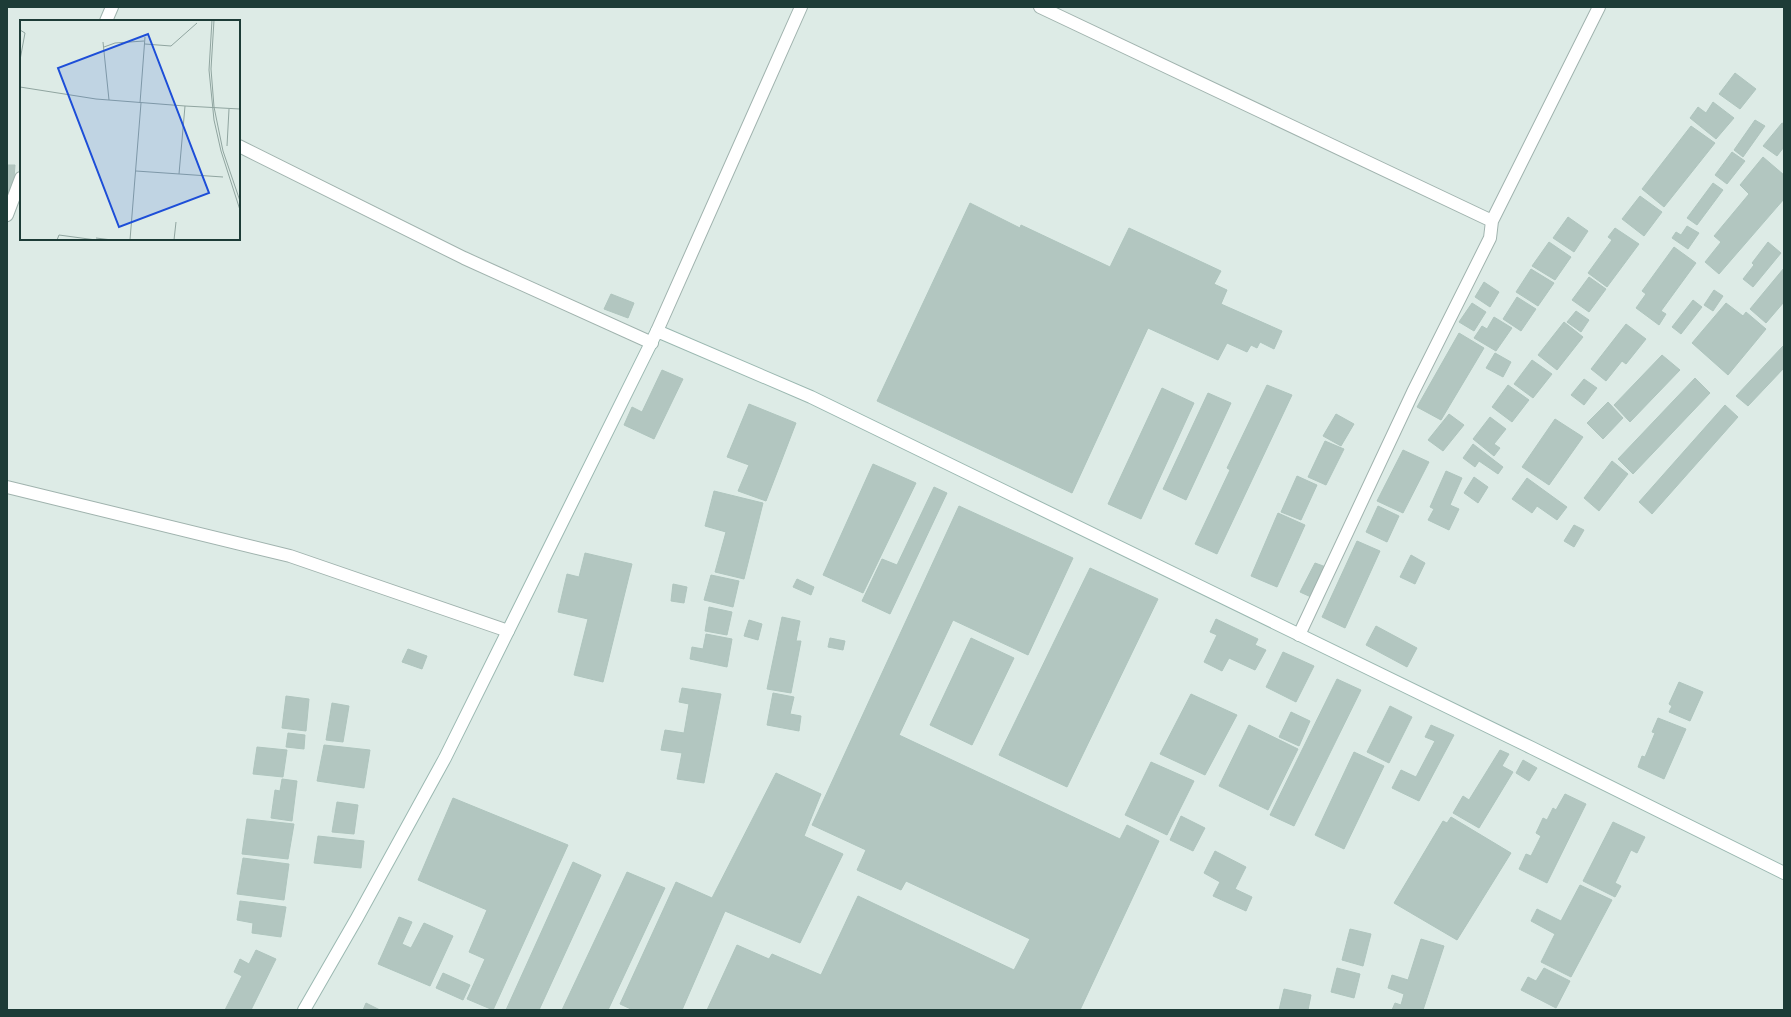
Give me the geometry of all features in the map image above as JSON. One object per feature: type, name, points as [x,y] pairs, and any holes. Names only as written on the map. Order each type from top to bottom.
[{"type":"street","points":[[106,20],[112,7]]},
{"type":"street","points":[[304,1010],[357,918],[445,758],[652,343],[801,7]]},
{"type":"street","points":[[1040,7],[1492,221]]},
{"type":"street","points":[[1299,635],[1413,392],[1490,238],[1492,221],[1599,7]]},
{"type":"street","points":[[240,146],[464,258],[652,343]]},
{"type":"street","points":[[7,215],[20,181]]},
{"type":"street","points":[[657,331],[811,397],[1784,873]]},
{"type":"street","points":[[7,487],[290,556],[508,631]]},
{"type":"building","points":[[1735,73],[1756,89],[1740,109],[1719,94]]},
{"type":"building","points":[[1713,102],[1734,118],[1716,139],[1690,118],[1698,107],[1706,113]]},
{"type":"building","points":[[1755,120],[1765,126],[1743,157],[1734,150]]},
{"type":"building","points":[[1782,123],[1784,124],[1784,147],[1777,156],[1763,146]]},
{"type":"building","points":[[1691,126],[1715,143],[1664,207],[1642,189]]},
{"type":"building","points":[[1732,152],[1745,161],[1727,184],[1715,175]]},
{"type":"building","points":[[1763,157],[1784,175],[1784,199],[1719,274],[1705,262],[1721,242],[1714,236],[1749,194],[1740,185]]},
{"type":"building","points":[[7,165],[15,165],[13,192],[7,192]]},
{"type":"building","points":[[1713,183],[1723,190],[1697,225],[1687,218]]},
{"type":"building","points":[[1640,196],[1662,212],[1644,236],[1622,219]]},
{"type":"building","points":[[970,203],[1020,228],[1021,225],[1110,267],[1129,228],[1221,271],[1214,284],[1227,290],[1221,304],[1282,331],[1274,349],[1260,342],[1257,348],[1251,345],[1247,352],[1227,343],[1218,360],[1148,328],[1072,493],[877,401]]},
{"type":"building","points":[[1568,217],[1588,231],[1574,252],[1553,238]]},
{"type":"building","points":[[1687,226],[1699,233],[1688,249],[1672,238],[1676,232],[1681,235]]},
{"type":"building","points":[[1615,228],[1639,244],[1607,287],[1588,273],[1612,240],[1608,237]]},
{"type":"building","points":[[1549,242],[1571,257],[1555,280],[1532,266]]},
{"type":"building","points":[[1768,242],[1781,253],[1753,287],[1743,279],[1754,265],[1752,263]]},
{"type":"building","points":[[1674,247],[1696,263],[1661,311],[1666,314],[1659,325],[1636,308],[1646,294],[1642,291]]},
{"type":"building","points":[[1784,268],[1784,302],[1766,323],[1750,309]]},
{"type":"building","points":[[1531,269],[1554,283],[1538,306],[1516,292]]},
{"type":"building","points":[[1589,277],[1606,289],[1589,312],[1572,300]]},
{"type":"building","points":[[1484,282],[1499,292],[1490,307],[1475,297]]},
{"type":"building","points":[[1714,290],[1723,296],[1713,311],[1704,305]]},
{"type":"building","points":[[611,294],[634,303],[628,318],[604,309]]},
{"type":"building","points":[[1517,297],[1536,309],[1521,331],[1503,319]]},
{"type":"building","points":[[1693,300],[1702,307],[1681,334],[1672,327]]},
{"type":"building","points":[[1472,303],[1486,312],[1474,331],[1459,322]]},
{"type":"building","points":[[1726,303],[1743,316],[1746,312],[1766,329],[1728,375],[1692,343]]},
{"type":"building","points":[[1576,311],[1589,320],[1581,332],[1567,322]]},
{"type":"building","points":[[1494,317],[1512,328],[1496,351],[1474,338],[1482,326],[1487,329]]},
{"type":"building","points":[[1564,322],[1583,337],[1557,370],[1538,355]]},
{"type":"building","points":[[1626,324],[1646,339],[1626,364],[1622,361],[1606,381],[1591,369]]},
{"type":"building","points":[[1459,333],[1484,348],[1441,420],[1417,407]]},
{"type":"building","points":[[1783,346],[1784,368],[1748,406],[1736,396]]},
{"type":"building","points":[[1495,353],[1511,362],[1503,377],[1486,368]]},
{"type":"building","points":[[1662,355],[1680,370],[1630,422],[1614,405]]},
{"type":"building","points":[[1532,360],[1552,374],[1533,398],[1514,384]]},
{"type":"building","points":[[662,370],[683,379],[654,439],[624,425],[632,407],[642,412]]},
{"type":"building","points":[[1695,378],[1710,393],[1633,474],[1618,459]]},
{"type":"building","points":[[1584,379],[1597,388],[1584,405],[1571,395]]},
{"type":"building","points":[[1267,385],[1292,395],[1217,554],[1195,544],[1230,470],[1227,468]]},
{"type":"building","points":[[1508,385],[1529,400],[1512,422],[1492,407]]},
{"type":"building","points":[[1162,388],[1194,403],[1141,519],[1108,504]]},
{"type":"building","points":[[1208,393],[1231,403],[1186,500],[1163,489]]},
{"type":"building","points":[[1608,402],[1623,418],[1603,439],[1587,423]]},
{"type":"building","points":[[749,404],[796,423],[766,501],[738,491],[749,465],[727,457]]},
{"type":"building","points":[[1725,405],[1738,417],[1652,514],[1639,502]]},
{"type":"building","points":[[1336,414],[1354,424],[1341,446],[1323,436]]},
{"type":"building","points":[[1449,414],[1464,425],[1443,451],[1428,440]]},
{"type":"building","points":[[1490,417],[1506,429],[1494,444],[1500,448],[1494,456],[1473,439]]},
{"type":"building","points":[[1555,419],[1583,437],[1549,485],[1522,467]]},
{"type":"building","points":[[1325,441],[1344,449],[1326,485],[1308,477]]},
{"type":"building","points":[[1473,444],[1503,467],[1498,474],[1479,461],[1475,467],[1463,458]]},
{"type":"building","points":[[1403,450],[1429,462],[1403,513],[1377,501]]},
{"type":"building","points":[[1612,461],[1628,474],[1599,511],[1584,498]]},
{"type":"building","points":[[873,464],[916,483],[863,593],[823,575]]},
{"type":"building","points":[[1446,471],[1462,478],[1450,505],[1459,509],[1449,530],[1428,520],[1434,509],[1430,507]]},
{"type":"building","points":[[1297,476],[1317,485],[1301,520],[1281,512]]},
{"type":"building","points":[[1474,477],[1488,487],[1478,503],[1464,493]]},
{"type":"building","points":[[1527,478],[1567,507],[1557,520],[1537,506],[1532,513],[1512,499]]},
{"type":"building","points":[[934,487],[947,493],[890,614],[862,601],[882,559],[897,565]]},
{"type":"building","points":[[714,491],[763,503],[744,579],[715,572],[726,532],[705,526]]},
{"type":"building","points":[[959,506],[1073,558],[1028,655],[953,620],[899,735],[1120,839],[1127,825],[1159,841],[1080,1010],[707,1010],[737,945],[769,959],[772,954],[821,975],[858,896],[1014,970],[1030,939],[906,881],[901,890],[857,870],[866,850],[812,825]]},
{"type":"building","points":[[1378,506],[1399,516],[1387,542],[1366,532]]},
{"type":"building","points":[[1278,513],[1305,525],[1277,587],[1251,576]]},
{"type":"building","points":[[1574,525],[1584,530],[1574,547],[1564,541]]},
{"type":"building","points":[[1357,541],[1380,551],[1345,628],[1322,617]]},
{"type":"building","points":[[585,553],[632,564],[603,682],[574,675],[588,619],[558,612],[567,574],[579,577]]},
{"type":"building","points":[[1411,555],[1425,563],[1415,584],[1400,577]]},
{"type":"building","points":[[1315,563],[1326,567],[1311,597],[1300,592]]},
{"type":"building","points":[[1090,568],[1158,599],[1067,787],[999,755]]},
{"type":"building","points":[[711,575],[739,581],[733,607],[704,600]]},
{"type":"building","points":[[797,579],[814,587],[811,595],[793,587]]},
{"type":"building","points":[[673,584],[687,587],[684,603],[671,601]]},
{"type":"building","points":[[709,607],[732,612],[727,635],[705,631]]},
{"type":"building","points":[[782,617],[800,621],[796,641],[801,641],[791,693],[767,689]]},
{"type":"building","points":[[1216,619],[1258,639],[1255,645],[1266,650],[1255,670],[1229,658],[1222,671],[1204,662],[1217,635],[1210,632]]},
{"type":"building","points":[[749,620],[762,624],[758,640],[744,636]]},
{"type":"building","points":[[1376,626],[1417,648],[1407,667],[1366,645]]},
{"type":"building","points":[[706,634],[732,639],[727,667],[690,659],[692,647],[703,649]]},
{"type":"building","points":[[830,638],[845,641],[843,650],[828,647]]},
{"type":"building","points":[[971,638],[1014,658],[972,745],[930,725]]},
{"type":"building","points":[[408,649],[427,656],[422,669],[402,662]]},
{"type":"building","points":[[1283,652],[1314,666],[1296,702],[1266,687]]},
{"type":"building","points":[[1337,679],[1361,690],[1294,826],[1270,815]]},
{"type":"building","points":[[1679,682],[1703,692],[1690,721],[1669,712],[1672,706],[1669,704]]},
{"type":"building","points":[[682,688],[721,694],[704,783],[677,779],[682,753],[661,750],[665,730],[684,733],[689,704],[679,702]]},
{"type":"building","points":[[773,693],[794,697],[790,714],[801,716],[799,731],[767,725]]},
{"type":"building","points":[[1191,694],[1237,715],[1205,775],[1160,754]]},
{"type":"building","points":[[286,696],[309,699],[306,731],[282,728]]},
{"type":"building","points":[[332,703],[349,706],[343,742],[326,740]]},
{"type":"building","points":[[1390,706],[1412,717],[1389,763],[1367,752]]},
{"type":"building","points":[[1291,712],[1310,721],[1299,746],[1279,737]]},
{"type":"building","points":[[1658,718],[1686,729],[1664,779],[1638,767],[1642,756],[1645,757],[1655,733],[1652,732]]},
{"type":"building","points":[[1249,725],[1298,749],[1268,810],[1219,786]]},
{"type":"building","points":[[1431,725],[1454,735],[1419,801],[1392,788],[1401,770],[1416,777],[1435,741],[1425,737]]},
{"type":"building","points":[[288,733],[305,735],[304,749],[286,747]]},
{"type":"building","points":[[324,745],[370,750],[364,788],[317,781]]},
{"type":"building","points":[[257,747],[287,750],[283,777],[253,774]]},
{"type":"building","points":[[1500,750],[1509,754],[1502,766],[1513,772],[1479,828],[1453,813],[1463,796],[1469,800]]},
{"type":"building","points":[[1354,752],[1384,766],[1344,849],[1315,835]]},
{"type":"building","points":[[1523,760],[1537,768],[1529,781],[1516,773]]},
{"type":"building","points":[[1151,762],[1194,781],[1167,835],[1125,815]]},
{"type":"building","points":[[776,773],[821,794],[804,836],[843,854],[800,943],[725,911],[682,1010],[633,1010],[620,1004],[676,882],[712,898]]},
{"type":"building","points":[[282,779],[297,781],[292,821],[271,818],[275,790],[280,791]]},
{"type":"building","points":[[1565,794],[1586,804],[1547,883],[1519,869],[1526,854],[1531,856],[1541,836],[1536,833],[1543,818],[1547,820],[1553,808],[1556,810]]},
{"type":"building","points":[[453,798],[568,845],[493,1010],[467,999],[485,959],[469,952],[487,910],[418,880]]},
{"type":"building","points":[[337,802],[358,805],[354,834],[332,832]]},
{"type":"building","points":[[1181,816],[1205,828],[1193,851],[1170,840]]},
{"type":"building","points":[[1451,817],[1511,853],[1457,940],[1394,903],[1443,821],[1447,823]]},
{"type":"building","points":[[247,819],[294,824],[288,859],[242,854]]},
{"type":"building","points":[[1613,822],[1645,837],[1637,853],[1631,850],[1615,883],[1621,886],[1615,897],[1583,881]]},
{"type":"building","points":[[318,836],[364,841],[361,868],[314,863]]},
{"type":"building","points":[[1215,851],[1246,867],[1235,889],[1252,897],[1246,911],[1213,896],[1220,882],[1204,873]]},
{"type":"building","points":[[243,858],[289,864],[284,900],[237,894]]},
{"type":"building","points":[[573,862],[601,875],[539,1010],[506,1010]]},
{"type":"building","points":[[627,872],[665,888],[608,1010],[562,1010]]},
{"type":"building","points":[[1580,885],[1612,900],[1571,977],[1541,962],[1555,934],[1531,921],[1537,909],[1561,921]]},
{"type":"building","points":[[240,901],[286,907],[281,937],[252,933],[253,923],[237,920]]},
{"type":"building","points":[[399,917],[412,922],[402,944],[411,948],[424,923],[453,936],[430,986],[378,964]]},
{"type":"building","points":[[1350,929],[1371,934],[1363,966],[1342,960]]},
{"type":"building","points":[[1421,939],[1444,946],[1423,1010],[1392,1010],[1395,1003],[1401,1005],[1404,994],[1388,988],[1392,975],[1408,980]]},
{"type":"building","points":[[256,950],[276,959],[251,1010],[225,1010],[242,976],[234,972],[240,959],[249,964]]},
{"type":"building","points":[[1337,968],[1360,974],[1354,998],[1331,992]]},
{"type":"building","points":[[1544,968],[1570,981],[1556,1008],[1521,990],[1528,977],[1536,981]]},
{"type":"building","points":[[443,973],[470,985],[463,1000],[436,988]]},
{"type":"building","points":[[1284,989],[1311,995],[1308,1010],[1279,1010]]},
{"type":"building","points":[[366,1003],[380,1010],[363,1010]]}]
